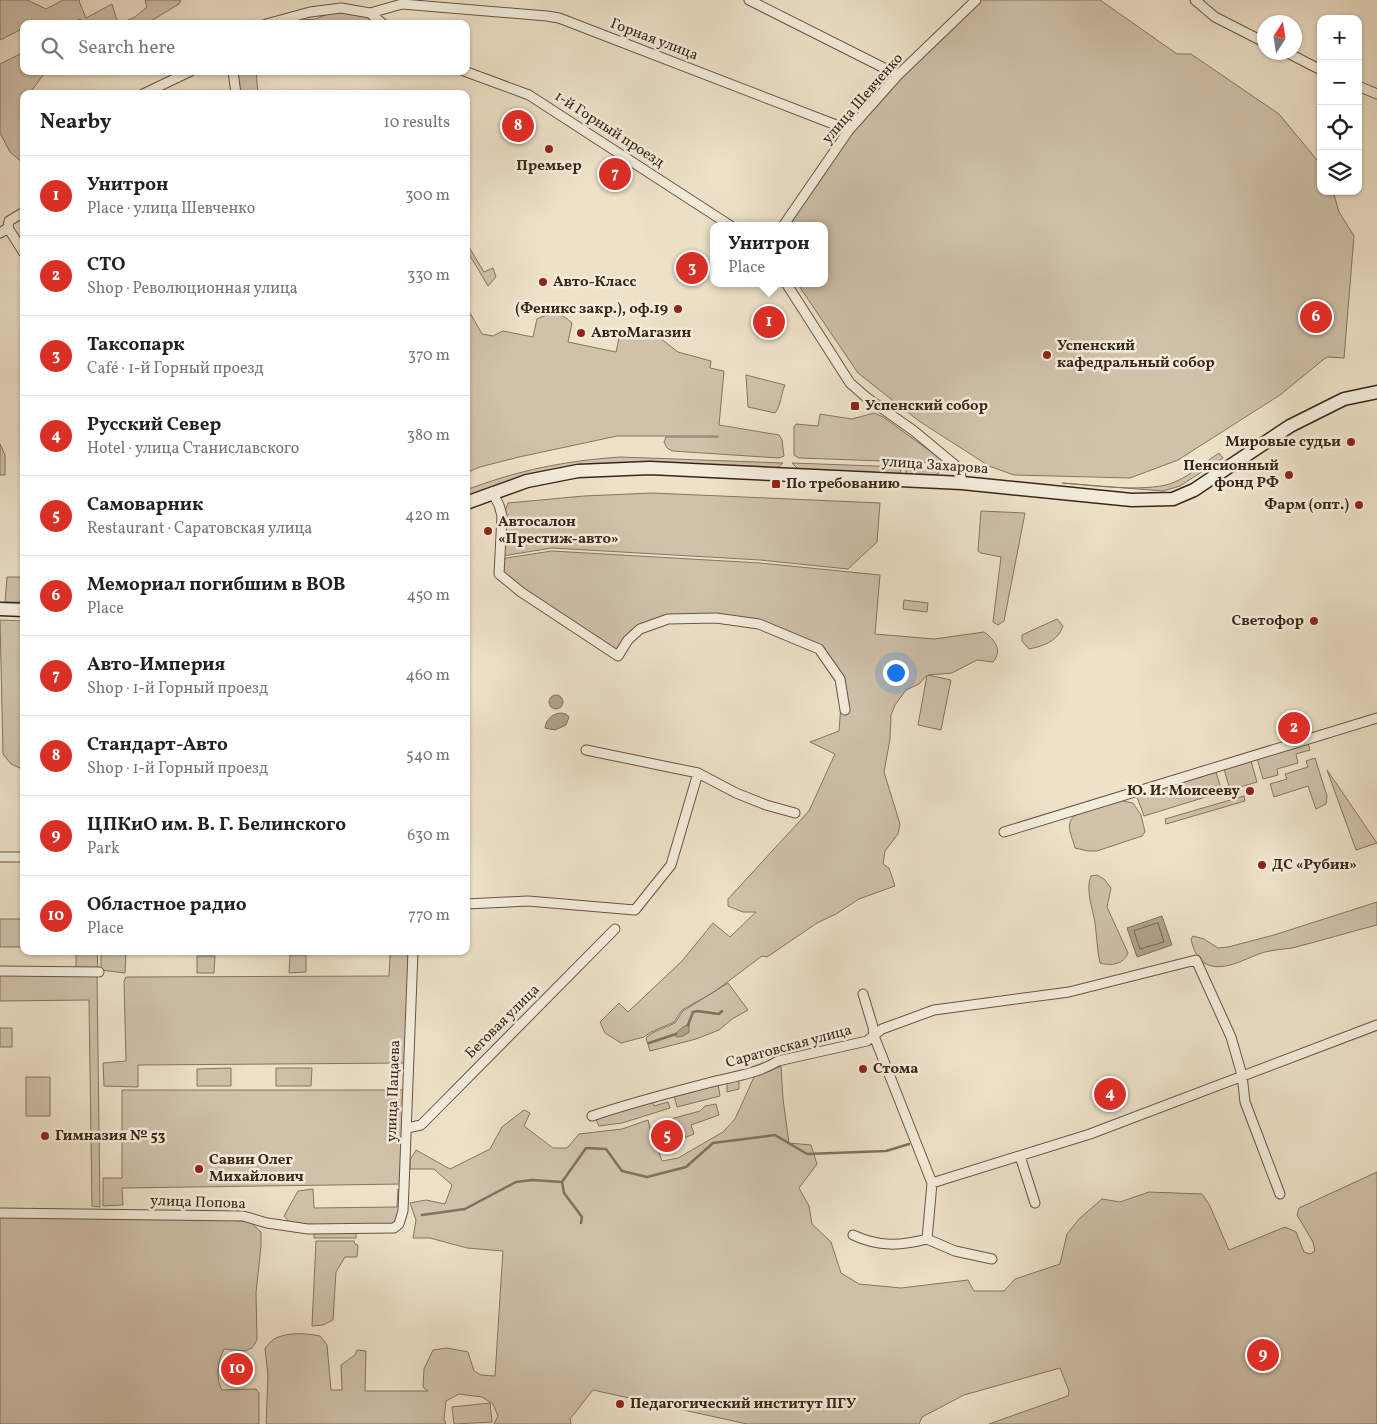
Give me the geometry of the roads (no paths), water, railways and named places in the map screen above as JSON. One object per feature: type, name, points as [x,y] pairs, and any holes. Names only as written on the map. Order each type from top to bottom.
[{"type":"main road","name":"улица Захарова","points":[[470,501],[527,481],[578,471],[650,468],[962,483],[1132,500],[1173,499],[1194,490],[1290,426],[1344,399],[1377,392]]},
{"type":"main road","points":[[0,609],[20,610]]},
{"type":"street","points":[[749,0],[898,75]]},
{"type":"street","name":"улица Шевченко","points":[[785,222],[849,130],[898,75],[976,0]]},
{"type":"street","points":[[1195,0],[1215,17],[1257,38]]},
{"type":"street","name":"Горная улица","points":[[281,20],[310,12],[341,8],[370,13],[402,4],[553,17],[849,130]]},
{"type":"street","points":[[370,13],[378,20]]},
{"type":"street","points":[[1302,60],[1317,68]]},
{"type":"street","name":"1-й Горный проезд","points":[[470,73],[529,96],[725,222]]},
{"type":"street","points":[[152,90],[183,75]]},
{"type":"street","points":[[233,75],[235,90]]},
{"type":"street","points":[[1362,88],[1377,94]]},
{"type":"street","points":[[20,215],[9,222],[4,230],[20,249]]},
{"type":"street","points":[[789,287],[850,383],[866,397],[914,431],[955,465],[960,471],[962,483]]},
{"type":"street","points":[[492,492],[499,504],[502,516],[499,574],[522,592],[618,656],[628,640],[640,629],[668,619],[716,618],[740,620],[771,628],[819,648],[840,679],[845,710]]},
{"type":"street","points":[[1004,832],[1377,718]]},
{"type":"street","points":[[586,750],[698,773],[736,793],[766,805],[795,813]]},
{"type":"street","points":[[470,904],[528,901],[635,910],[671,865],[698,773]]},
{"type":"street","points":[[0,857],[20,857]]},
{"type":"street","name":"Беговая улица","points":[[407,1128],[421,1125],[615,928]]},
{"type":"street","name":"улица Пацаева","points":[[394,1228],[399,1224],[402,1211],[413,955]]},
{"type":"street","name":"Саратовская улица","points":[[592,1116],[624,1105],[769,1067],[778,1061],[867,1041],[882,1029],[934,1010],[1069,992],[1196,960],[1230,1037],[1242,1075]]},
{"type":"street","points":[[0,971],[100,972]]},
{"type":"street","points":[[863,994],[874,1036],[932,1182],[927,1239]]},
{"type":"street","points":[[932,1182],[1090,1134],[1377,1024]]},
{"type":"street","points":[[1242,1075],[1245,1102],[1280,1194]]},
{"type":"street","points":[[1020,1156],[1035,1203]]},
{"type":"street","name":"улица Попова","points":[[0,1213],[233,1216],[308,1229],[394,1228]]},
{"type":"street","points":[[853,1235],[862,1240],[880,1244],[906,1245],[927,1239],[955,1251],[992,1259]]},
{"type":"water","points":[[556,695],[561,697],[563,702],[561,707],[556,709],[551,707],[549,702],[551,697]]},
{"type":"water","points":[[562,713],[569,717],[566,725],[555,730],[545,728],[550,717]]},
{"type":"water","points":[[1162,916],[1172,945],[1137,957],[1127,928]]},
{"type":"water","points":[[689,1024],[689,1032],[683,1036],[677,1037],[674,1035],[683,1027]]},
{"type":"waterway","points":[[688,1025],[693,1012],[719,1014],[722,1011]]},
{"type":"waterway","points":[[649,1043],[676,1034]]},
{"type":"waterway","points":[[581,1223],[582,1217],[564,1193],[562,1182],[586,1148],[606,1149],[622,1171],[647,1177],[686,1167],[713,1143],[775,1135],[807,1154],[886,1151],[909,1144]]},
{"type":"waterway","points":[[422,1215],[465,1209],[516,1182],[532,1180],[562,1182]]},
{"type":"place","name":"Стандарт-Авто","points":[[518,126]]},
{"type":"place","name":"Премьер","points":[[549,149]]},
{"type":"place","name":"Авто-Империя","points":[[615,174]]},
{"type":"place","name":"Таксопарк","points":[[692,268]]},
{"type":"place","name":"Авто-Класс","points":[[543,282]]},
{"type":"place","name":"(Феникс закр.), оф.19","points":[[678,309]]},
{"type":"place","name":"Мемориал погибшим в ВОВ","points":[[1316,317]]},
{"type":"place","name":"Унитрон","points":[[769,322]]},
{"type":"place","name":"АвтоМагазин","points":[[581,333]]},
{"type":"place","name":"Успенский кафедральный собор","points":[[1047,355]]},
{"type":"place","name":"Успенский собор","points":[[855,406]]},
{"type":"place","name":"Мировые судьи","points":[[1351,442]]},
{"type":"place","name":"Пенсионный фонд РФ","points":[[1289,475]]},
{"type":"place","name":"По требованию","points":[[776,484]]},
{"type":"place","name":"Фарм (опт.)","points":[[1359,505]]},
{"type":"place","name":"Автосалон «Престиж-авто»","points":[[488,531]]},
{"type":"place","name":"Светофор","points":[[1314,621]]},
{"type":"place","name":"СТО","points":[[1294,728]]},
{"type":"place","name":"Ю. И. Моисееву","points":[[1250,791]]},
{"type":"place","name":"ДС «Рубин»","points":[[1262,865]]},
{"type":"place","name":"Стома","points":[[863,1069]]},
{"type":"place","name":"Русский Север","points":[[1110,1094]]},
{"type":"place","name":"Гимназия № 53","points":[[45,1136]]},
{"type":"place","name":"Самоварник","points":[[667,1136]]},
{"type":"place","name":"Савин Олег Михайлович","points":[[199,1169]]},
{"type":"place","name":"ЦПКиО им. В. Г. Белинского","points":[[1263,1355]]},
{"type":"place","name":"Областное радио","points":[[237,1369]]},
{"type":"place","name":"Педагогический институт ПГУ","points":[[620,1404]]}]
